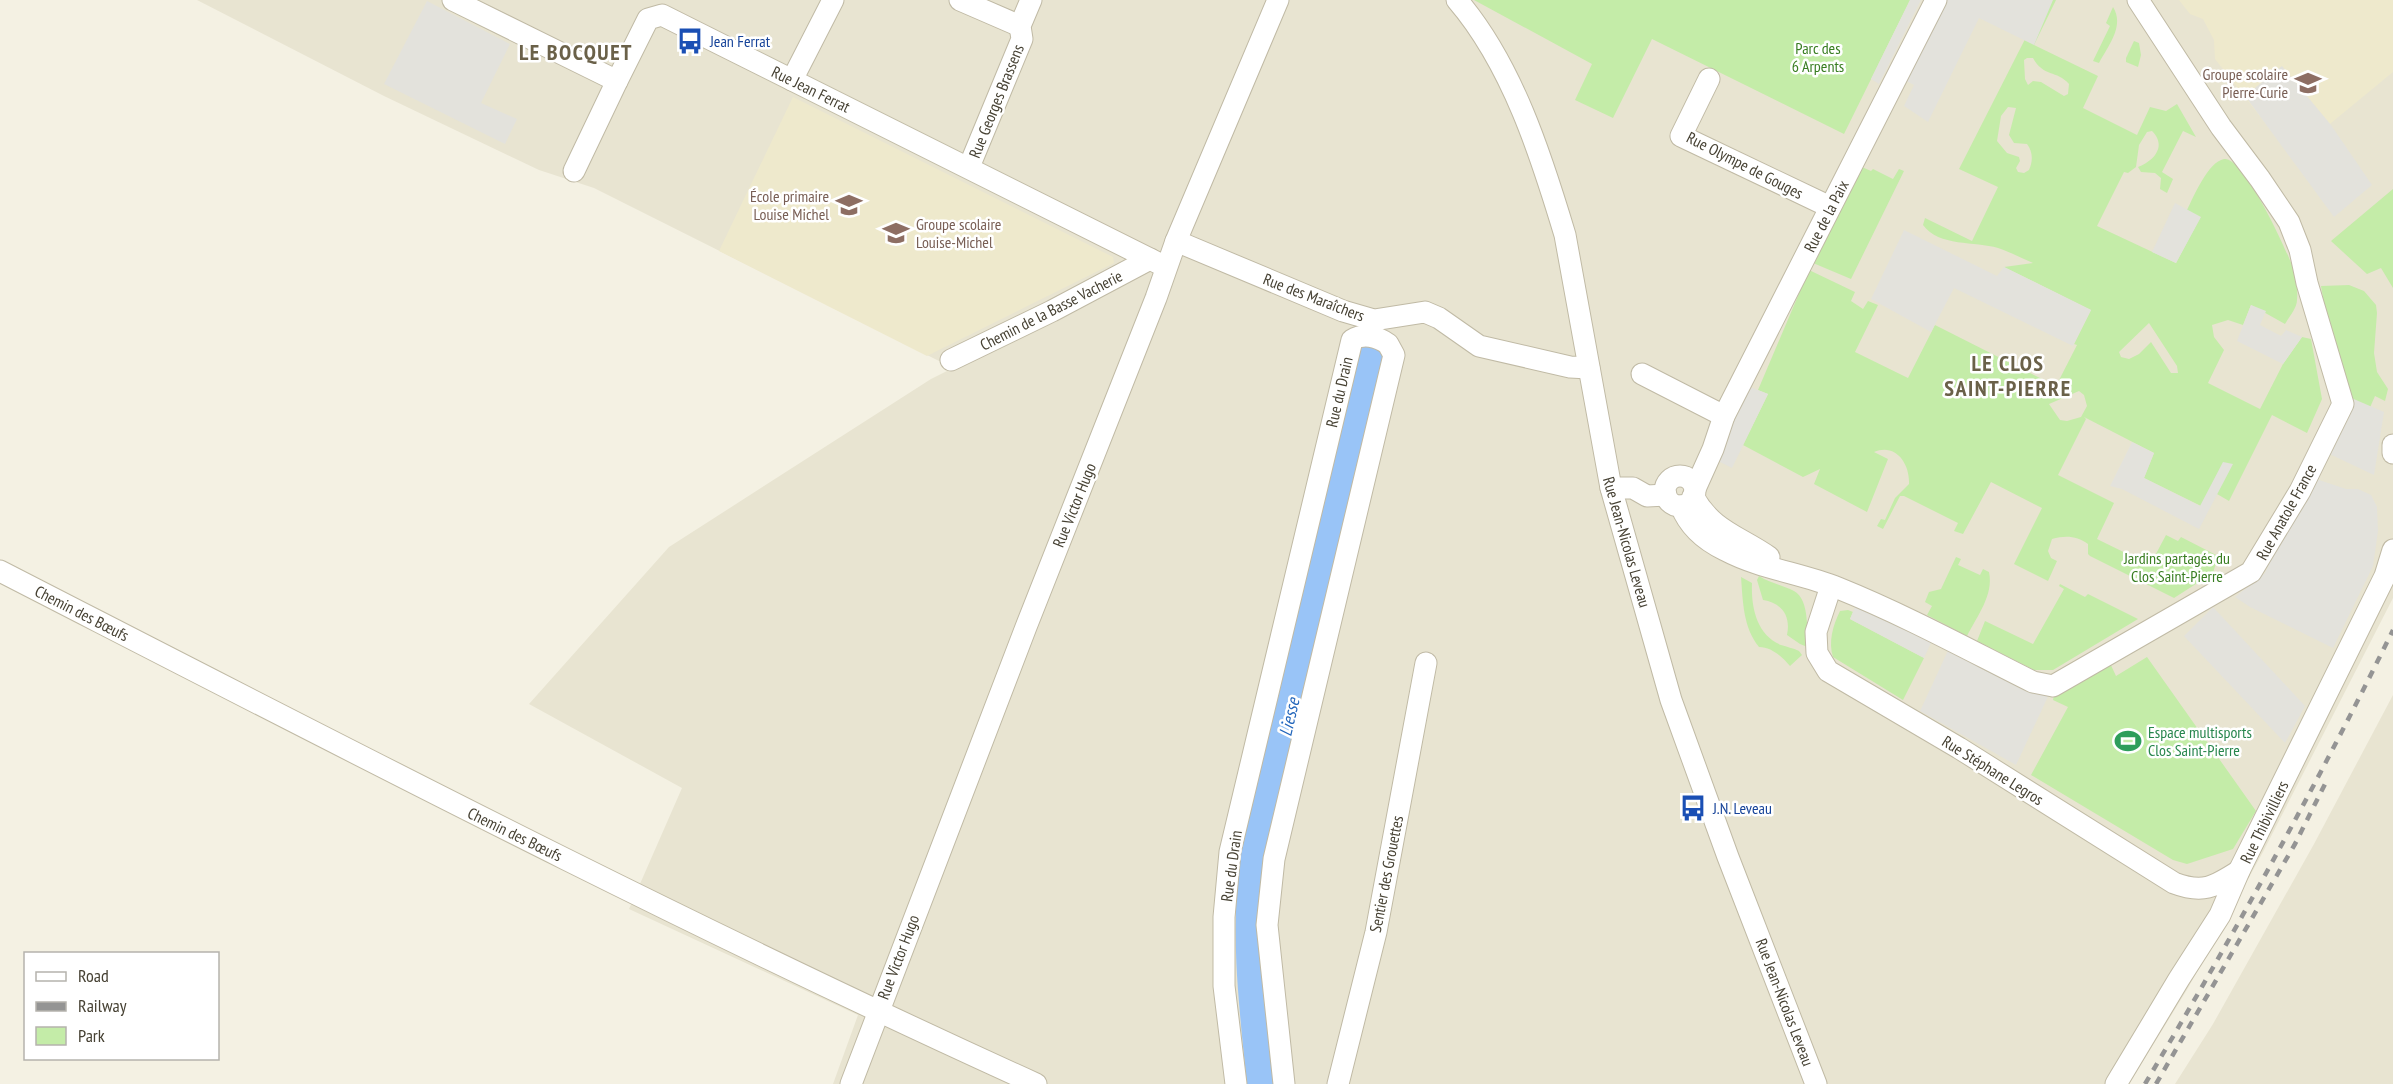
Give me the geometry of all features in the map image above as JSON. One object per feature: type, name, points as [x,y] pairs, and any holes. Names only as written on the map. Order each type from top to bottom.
[{"type":"street","points":[[453,0],[617,81]]},
{"type":"street","points":[[792,80],[833,0]]},
{"type":"street","points":[[960,0],[1020,26]]},
{"type":"street","name":"Rue Georges Brassens","points":[[969,167],[1022,39],[1020,26],[1031,0]]},
{"type":"street","name":"Rue Victor Hugo","points":[[850,1084],[1158,263],[1176,241],[1278,0]]},
{"type":"street","name":"Rue Jean-Nicolas Leveau","points":[[1457,0],[1486,39],[1523,111],[1565,235],[1611,488],[1671,700],[1816,1084]]},
{"type":"street","name":"Rue de la Paix","points":[[1680,491],[1721,425],[1936,0]]},
{"type":"street","name":"Rue Anatole France","points":[[1680,491],[1690,525],[1713,543],[1760,565],[1831,586],[2033,682],[2053,686],[2251,572],[2300,491],[2343,404],[2307,283],[2300,250],[2289,222],[2221,127],[2138,0]]},
{"type":"street","name":"Rue Jean Ferrat","points":[[574,171],[648,19],[666,7],[792,80],[1158,263]]},
{"type":"street","name":"Rue Olympe de Gouges","points":[[1709,79],[1681,136],[1830,207]]},
{"type":"street","name":"Rue des Maraîchers","points":[[1176,241],[1343,311],[1374,320],[1425,312],[1439,318],[1479,346],[1570,367],[1589,368]]},
{"type":"street","name":"Chemin de la Basse Vacherie","points":[[951,360],[1158,263]]},
{"type":"street","name":"Rue du Drain","points":[[1236,1084],[1224,986],[1224,917],[1230,852],[1352,340],[1370,337],[1388,344],[1394,355],[1291,782],[1269,892],[1267,925],[1284,1084]]},
{"type":"street","points":[[1642,374],[1721,425]]},
{"type":"street","points":[[2393,445],[2393,453]]},
{"type":"street","points":[[1611,488],[1633,488],[1647,496],[1680,491]]},
{"type":"street","name":"Rue Thibivilliers","points":[[2116,1084],[2220,915],[2385,576],[2393,550]]},
{"type":"street","name":"Chemin des Bœufs","points":[[0,572],[442,798],[877,1012],[1036,1084]]},
{"type":"street","name":"Rue Stéphane Legros","points":[[1831,586],[1816,632],[1817,653],[1827,671],[1959,748],[2174,883],[2191,890],[2208,888],[2240,871]]},
{"type":"street","name":"Sentier des Grouettes","points":[[1338,1084],[1376,932],[1426,663]]},
{"type":"street","points":[[2216,885],[2220,915]]},
{"type":"shaded area","points":[[197,0],[2393,0],[2393,598],[2263,852],[2188,988],[2129,1084],[833,1084],[858,1015],[629,909],[682,788],[529,704],[669,547],[931,379],[953,368],[594,188],[539,170],[384,96]]},
{"type":"shaded area","points":[[1910,0],[1921,0],[1879,84],[1871,79]]},
{"type":"shaded area","points":[[1941,0],[2053,0],[2034,45],[1979,18],[1928,122],[1904,106],[1914,85],[1902,79]]},
{"type":"shaded area","name":"Groupe scolaire Pierre-Curie","points":[[2179,0],[2393,0],[2393,72],[2291,156],[2215,59],[2214,40],[2203,19],[2190,14]]},
{"type":"shaded area","points":[[427,1],[510,44],[481,103],[517,119],[505,144],[384,84]]},
{"type":"shaded area","points":[[2282,66],[2331,125],[2372,185],[2334,217],[2245,96]]},
{"type":"shaded area","name":"Groupe scolaire Louise-Michel","points":[[793,97],[1113,257],[1114,263],[927,356],[719,251]]},
{"type":"shaded area","points":[[2175,203],[2201,217],[2176,263],[2152,252]]},
{"type":"shaded area","points":[[1904,230],[1997,276],[2004,267],[2091,310],[2073,346],[1954,288],[1931,332],[1871,299]]},
{"type":"shaded area","points":[[2251,305],[2266,311],[2260,325],[2281,336],[2286,330],[2302,337],[2283,364],[2237,341]]},
{"type":"shaded area","points":[[1750,387],[1768,394],[1732,468],[1714,459]]},
{"type":"shaded area","points":[[2349,397],[2384,412],[2374,475],[2321,450]]},
{"type":"shaded area","points":[[2132,442],[2154,453],[2144,478],[2200,506],[2223,462],[2233,464],[2199,529],[2122,489],[2110,486]]},
{"type":"shaded area","points":[[2307,476],[2346,489],[2358,489],[2371,495],[2377,507],[2378,531],[2373,566],[2333,648],[2250,607],[2235,597],[2265,573]]},
{"type":"shaded area","points":[[1859,597],[1935,634],[1924,658],[1850,619]]},
{"type":"shaded area","points":[[2213,607],[2305,706],[2285,743],[2184,636]]},
{"type":"shaded area","points":[[1952,642],[2053,686],[2016,765],[1920,711]]},
{"type":"shaded area","points":[[2393,695],[2393,1084],[2175,1084],[2213,1024],[2314,844]]},
{"type":"green space","name":"Parc des 6 Arpents","points":[[1474,0],[1910,0],[1844,134],[1652,39],[1613,118],[1575,100],[1592,64]]},
{"type":"green space","name":"Jardins partagés du Clos Saint-Pierre","points":[[2045,0],[2056,0],[2034,45],[2098,76],[2083,108],[2137,135],[2150,107],[2166,111],[2177,104],[2196,137],[2183,131],[2162,172],[2173,179],[2167,193],[2160,189],[2161,178],[2155,173],[2141,172],[2138,167],[2153,158],[2158,148],[2157,137],[2152,131],[2147,132],[2139,145],[2136,167],[2128,173],[2124,172],[2097,226],[2176,263],[2200,218],[2187,210],[2212,166],[2224,159],[2232,162],[2242,172],[2274,225],[2294,272],[2297,284],[2296,306],[2285,324],[2251,305],[2243,325],[2228,320],[2212,325],[2214,337],[2224,350],[2208,383],[2260,409],[2283,364],[2302,337],[2311,339],[2322,399],[2307,433],[2272,415],[2229,501],[2217,494],[2214,482],[2201,506],[2144,478],[2154,453],[2084,417],[2086,419],[2058,475],[2114,503],[2097,539],[2150,565],[2166,535],[2178,541],[2181,537],[2218,556],[2213,573],[2174,598],[2090,556],[2088,544],[2075,538],[2052,539],[2048,551],[2051,558],[2057,561],[2048,581],[2014,564],[2042,508],[1991,482],[1963,534],[1954,531],[1958,523],[1904,496],[1900,496],[1883,529],[1877,526],[1881,519],[1885,520],[1895,498],[1909,484],[1907,469],[1895,453],[1889,450],[1874,452],[1888,459],[1867,512],[1814,484],[1820,469],[1803,477],[1743,445],[1768,394],[1758,390],[1809,270],[1855,292],[1851,301],[1863,309],[1868,301],[1878,305],[1855,352],[1908,378],[1935,325],[2056,386],[2077,345],[2074,344],[2091,310],[2004,267],[2033,263],[1998,248],[1938,237],[1923,225],[1925,218],[1972,241],[1998,187],[1959,169]],"holes":[[[2033,58],[2041,68],[2064,80],[2069,84],[2068,94],[2064,96],[2041,82],[2033,81],[2028,85],[2025,79],[2024,60]],[[2008,107],[2016,108],[2009,135],[2014,143],[2027,144],[2030,150],[2032,157],[2030,167],[2024,173],[2018,172],[2016,168],[2020,161],[2019,157],[2007,153],[1997,141],[2001,116]],[[2149,323],[2177,366],[2178,373],[2171,373],[2151,342],[2139,354],[2129,359],[2121,357],[2119,352]],[[2079,391],[2084,395],[2087,406],[2081,417],[2067,421],[2060,420],[2049,404]]]},
{"type":"green space","points":[[2113,7],[2117,21],[2116,29],[2099,63],[2093,61],[2110,26],[2106,23]]},
{"type":"green space","points":[[2134,41],[2139,43],[2141,55],[2138,67],[2126,62]]},
{"type":"green space","points":[[1862,167],[1871,171],[1873,169],[1893,179],[1899,169],[1904,171],[1851,279],[1813,263]]},
{"type":"green space","points":[[2393,189],[2393,288],[2381,268],[2367,274],[2331,241]]},
{"type":"green space","points":[[2349,285],[2364,291],[2376,305],[2374,353],[2377,372],[2388,389],[2385,401],[2375,396],[2368,412],[2341,400],[2321,286]]},
{"type":"green space","points":[[1956,557],[1961,559],[1958,565],[1980,575],[1983,569],[1989,572],[1987,597],[1967,636],[1927,615],[1932,606],[1925,602],[1929,592],[1941,589]]},
{"type":"green space","points":[[1759,576],[1794,591],[1799,596],[1805,609],[1810,648],[1787,635],[1786,616],[1780,607],[1763,600],[1757,580]]},
{"type":"green space","points":[[1741,577],[1752,583],[1754,610],[1766,634],[1781,645],[1799,651],[1802,655],[1790,666],[1772,651],[1759,647],[1754,639],[1745,614]]},
{"type":"green space","points":[[2060,584],[2085,597],[2088,594],[2138,619],[2053,670],[2034,670],[1977,641],[1985,621],[2033,644],[2064,589],[2059,586]]},
{"type":"green space","points":[[1840,611],[1853,612],[1850,619],[1924,658],[1903,700],[1833,657],[1831,640],[1833,628]]},
{"type":"green space","name":"Espace multisports Clos Saint-Pierre","points":[[2147,657],[2256,811],[2233,849],[2187,864],[2173,860],[2031,775],[2068,707],[2053,700],[2055,690],[2109,661],[2116,676]]},
{"type":"waterway","name":"Liesse","points":[[1264,1084],[1253,942],[1257,856],[1373,356]]},
{"type":"railway","points":[[2145,1084],[2274,860],[2393,630]]},
{"type":"railway","points":[[2156,1084],[2295,844],[2328,778]]},
{"type":"place","name":"Jean Ferrat","points":[[690,41]]},
{"type":"place","name":"Groupe scolaire Pierre-Curie","points":[[2308,83]]},
{"type":"place","name":"École primaire Louise Michel","points":[[849,205]]},
{"type":"place","name":"Groupe scolaire Louise-Michel","points":[[896,233]]},
{"type":"place","name":"Espace multisports Clos Saint-Pierre","points":[[2128,741]]},
{"type":"place","name":"J.N. Leveau","points":[[1693,808]]},
{"type":"district","name":"LE BOCQUET","points":[[576,52]]},
{"type":"district","name":"LE CLOS SAINT-PIERRE","points":[[2008,376]]}]
